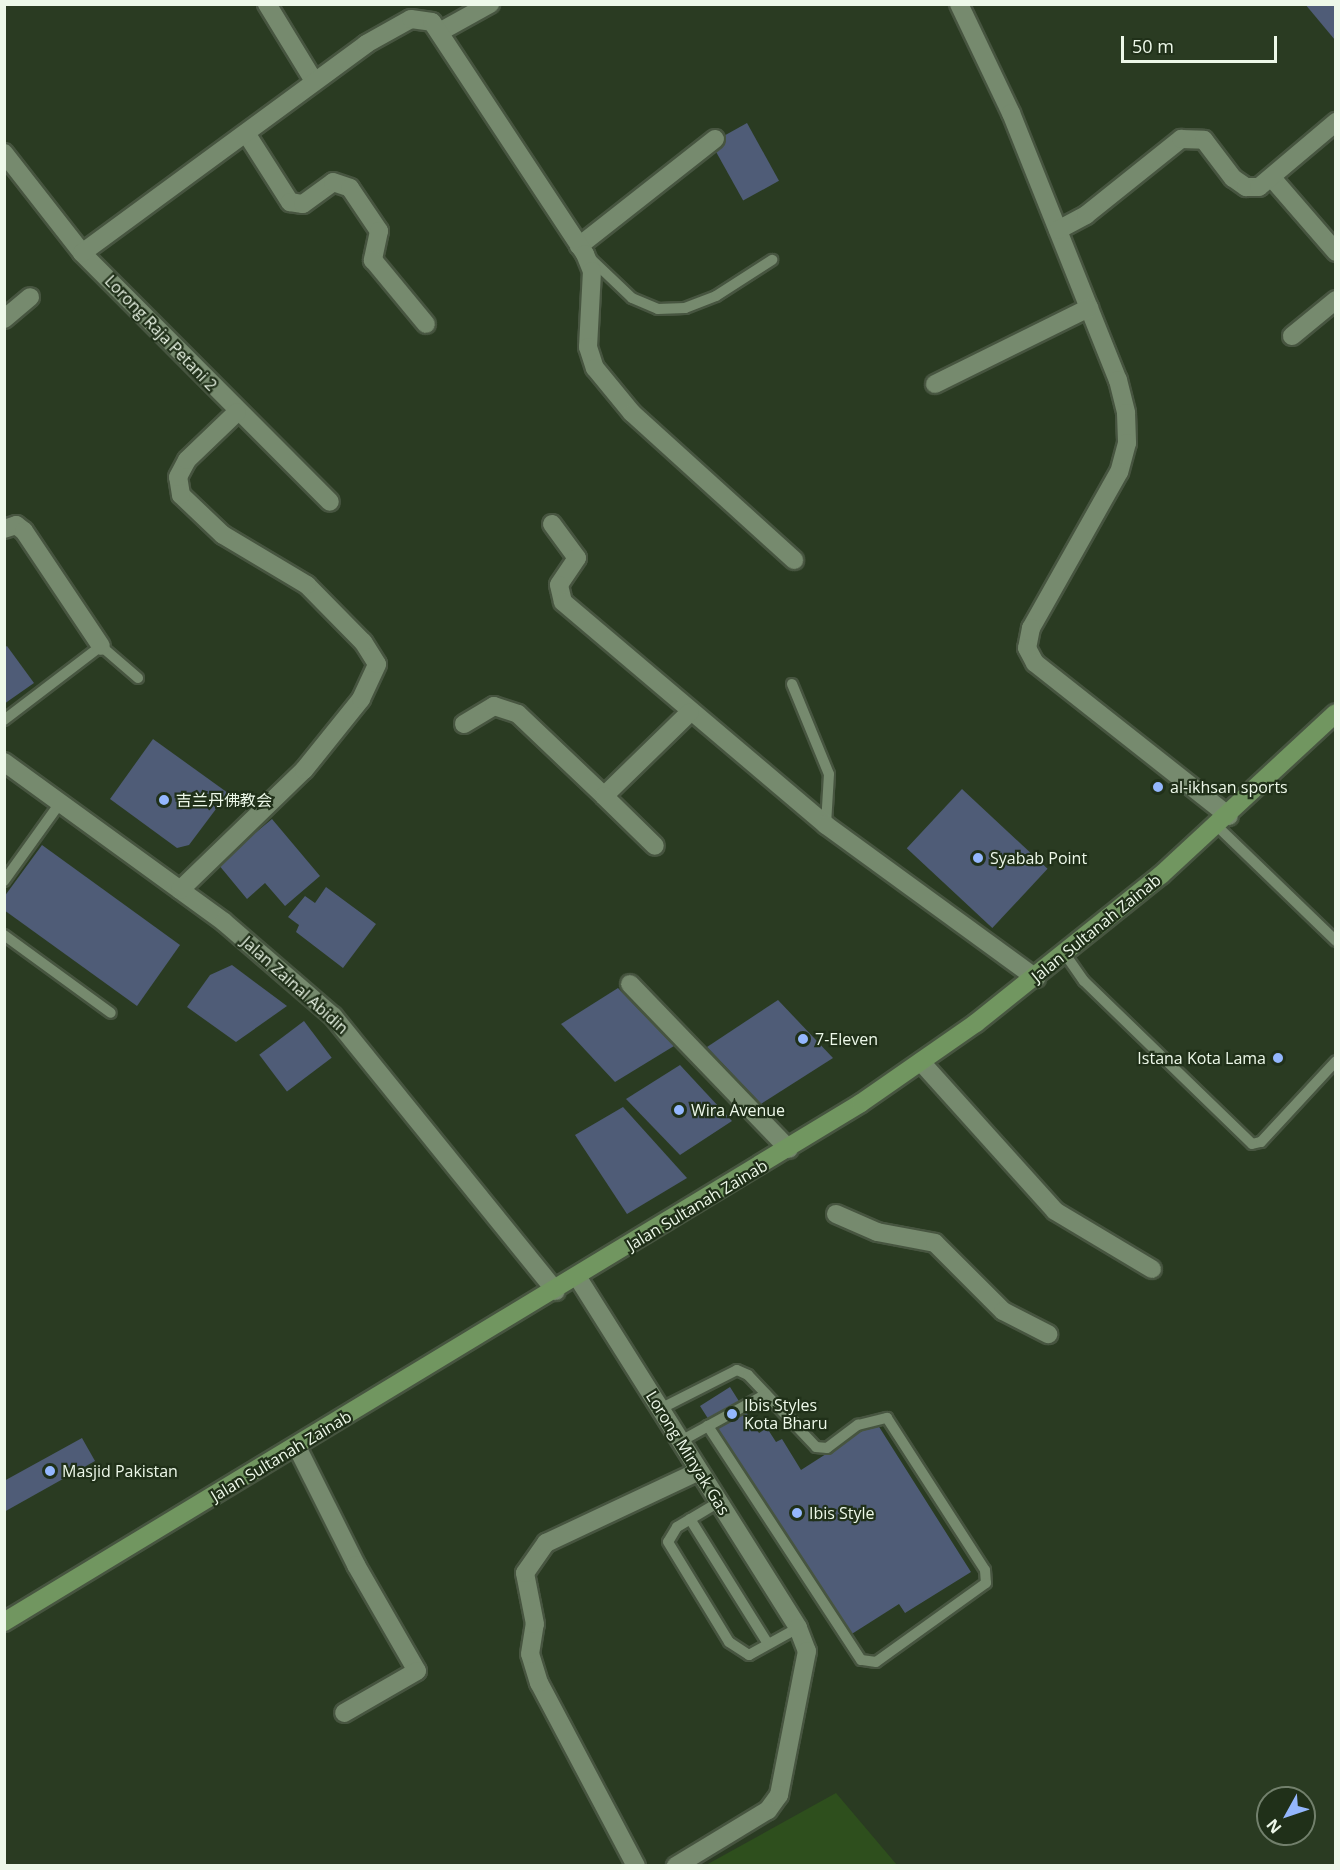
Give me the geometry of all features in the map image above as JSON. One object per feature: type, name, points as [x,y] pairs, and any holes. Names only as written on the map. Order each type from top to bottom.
[{"type":"main road","name":"Jalan Sultanah Zainab","points":[[4,1622],[578,1278],[789,1149],[921,1062],[1036,978],[1223,821],[1335,712]]},
{"type":"street","points":[[267,4],[314,81]]},
{"type":"street","points":[[443,30],[490,4]]},
{"type":"street","points":[[959,4],[1058,230],[1118,380],[1127,443],[1119,472],[1031,628],[1027,648],[1035,663],[1223,821]]},
{"type":"street","points":[[82,253],[314,81],[398,24],[421,19],[443,30],[482,102],[582,250],[592,271],[588,347],[595,368],[632,413],[794,560]]},
{"type":"street","points":[[1058,230],[1086,215],[1180,139],[1204,140],[1246,187],[1272,178],[1335,122]]},
{"type":"street","points":[[246,133],[290,202],[303,204],[333,183],[350,188],[379,231],[373,260],[426,324]]},
{"type":"street","points":[[582,250],[715,139]]},
{"type":"street","name":"Lorong Raja Petani 2","points":[[4,153],[82,253],[237,412],[330,502]]},
{"type":"street","points":[[1272,178],[1335,252]]},
{"type":"street","points":[[4,319],[30,297]]},
{"type":"street","points":[[1292,336],[1335,300]]},
{"type":"street","points":[[934,384],[1089,308]]},
{"type":"street","points":[[180,890],[304,770],[361,699],[377,664],[363,642],[306,585],[223,535],[181,495],[178,477],[187,460],[237,412]]},
{"type":"street","points":[[552,524],[577,558],[559,585],[560,597],[690,712],[826,825],[1036,978]]},
{"type":"street","points":[[4,529],[16,525],[24,531],[101,646]]},
{"type":"street","points":[[464,724],[482,710],[512,711],[655,846]]},
{"type":"street","points":[[604,796],[690,712]]},
{"type":"street","name":"Jalan Zainal Abidin","points":[[4,762],[279,965],[333,1016],[556,1291]]},
{"type":"street","points":[[630,984],[789,1149]]},
{"type":"street","points":[[921,1062],[1055,1211],[1152,1269]]},
{"type":"street","points":[[836,1214],[878,1232],[935,1243],[1003,1311],[1048,1334]]},
{"type":"street","name":"Lorong Minyak Gas","points":[[578,1278],[798,1628]]},
{"type":"street","points":[[297,1446],[356,1564],[417,1671],[344,1713]]},
{"type":"street","points":[[636,1866],[539,1683],[530,1654],[535,1624],[525,1573],[546,1543],[699,1471]]},
{"type":"street","points":[[676,1866],[768,1810],[779,1795],[807,1670],[798,1628]]},
{"type":"lane","points":[[582,250],[632,298],[658,309],[686,308],[716,296],[772,260]]},
{"type":"lane","points":[[4,720],[101,646],[138,678]]},
{"type":"lane","points":[[792,684],[829,774],[826,825]]},
{"type":"lane","points":[[4,881],[60,803]]},
{"type":"lane","points":[[1223,821],[1335,941]]},
{"type":"lane","points":[[4,935],[111,1013]]},
{"type":"lane","points":[[1065,954],[1084,981],[1252,1144],[1261,1142],[1335,1061]]},
{"type":"lane","points":[[660,1409],[737,1370],[822,1449],[858,1425],[882,1417],[891,1421],[985,1570],[983,1588],[876,1662],[861,1660],[708,1426]]},
{"type":"lane","points":[[681,1441],[765,1394]]},
{"type":"lane","points":[[718,1502],[670,1534],[672,1552],[736,1652],[749,1655],[798,1628]]},
{"type":"lane","points":[[690,1519],[768,1644]]},
{"type":"green space","points":[[836,1793],[897,1865],[706,1865]]},
{"type":"building","points":[[1305,4],[1335,4],[1335,40]]},
{"type":"building","points":[[747,123],[779,181],[743,201],[711,143]]},
{"type":"building","points":[[7,646],[34,683],[4,704],[4,648]]},
{"type":"building","points":[[153,739],[228,793],[189,845],[177,848],[110,799]]},
{"type":"building","name":"Syabab Point","points":[[962,789],[1048,869],[992,928],[907,848]]},
{"type":"building","points":[[272,819],[320,876],[285,906],[265,883],[247,899],[218,864]]},
{"type":"building","points":[[42,845],[180,945],[137,1006],[4,910],[4,897]]},
{"type":"building","points":[[326,887],[376,924],[343,968],[296,932],[299,925],[288,917],[305,896],[315,903]]},
{"type":"building","points":[[232,965],[287,1006],[236,1042],[187,1007],[210,975]]},
{"type":"building","points":[[618,988],[674,1046],[615,1082],[561,1024]]},
{"type":"building","points":[[778,1000],[833,1058],[761,1104],[707,1047]]},
{"type":"building","points":[[304,1021],[332,1058],[287,1091],[259,1055]]},
{"type":"building","name":"Wira Avenue","points":[[680,1065],[732,1121],[680,1155],[626,1099]]},
{"type":"building","points":[[623,1107],[687,1178],[627,1214],[575,1135]]},
{"type":"building","name":"Ibis Style","points":[[730,1387],[759,1433],[767,1428],[776,1442],[782,1439],[801,1470],[876,1422],[971,1572],[905,1613],[899,1604],[847,1637],[700,1406]]},
{"type":"building","name":"Masjid Pakistan","points":[[82,1438],[95,1461],[4,1512],[4,1481]]},
{"type":"place","name":"al-ikhsan sports","points":[[1158,787]]},
{"type":"place","name":"吉兰丹佛教会","points":[[164,800]]},
{"type":"place","name":"Syabab Point","points":[[978,858]]},
{"type":"place","name":"7-Eleven","points":[[803,1039]]},
{"type":"place","name":"Istana Kota Lama","points":[[1278,1058]]},
{"type":"place","name":"Wira Avenue","points":[[679,1110]]},
{"type":"place","name":"Ibis Styles Kota Bharu","points":[[732,1414]]},
{"type":"place","name":"Masjid Pakistan","points":[[50,1471]]},
{"type":"place","name":"Ibis Style","points":[[797,1513]]}]
